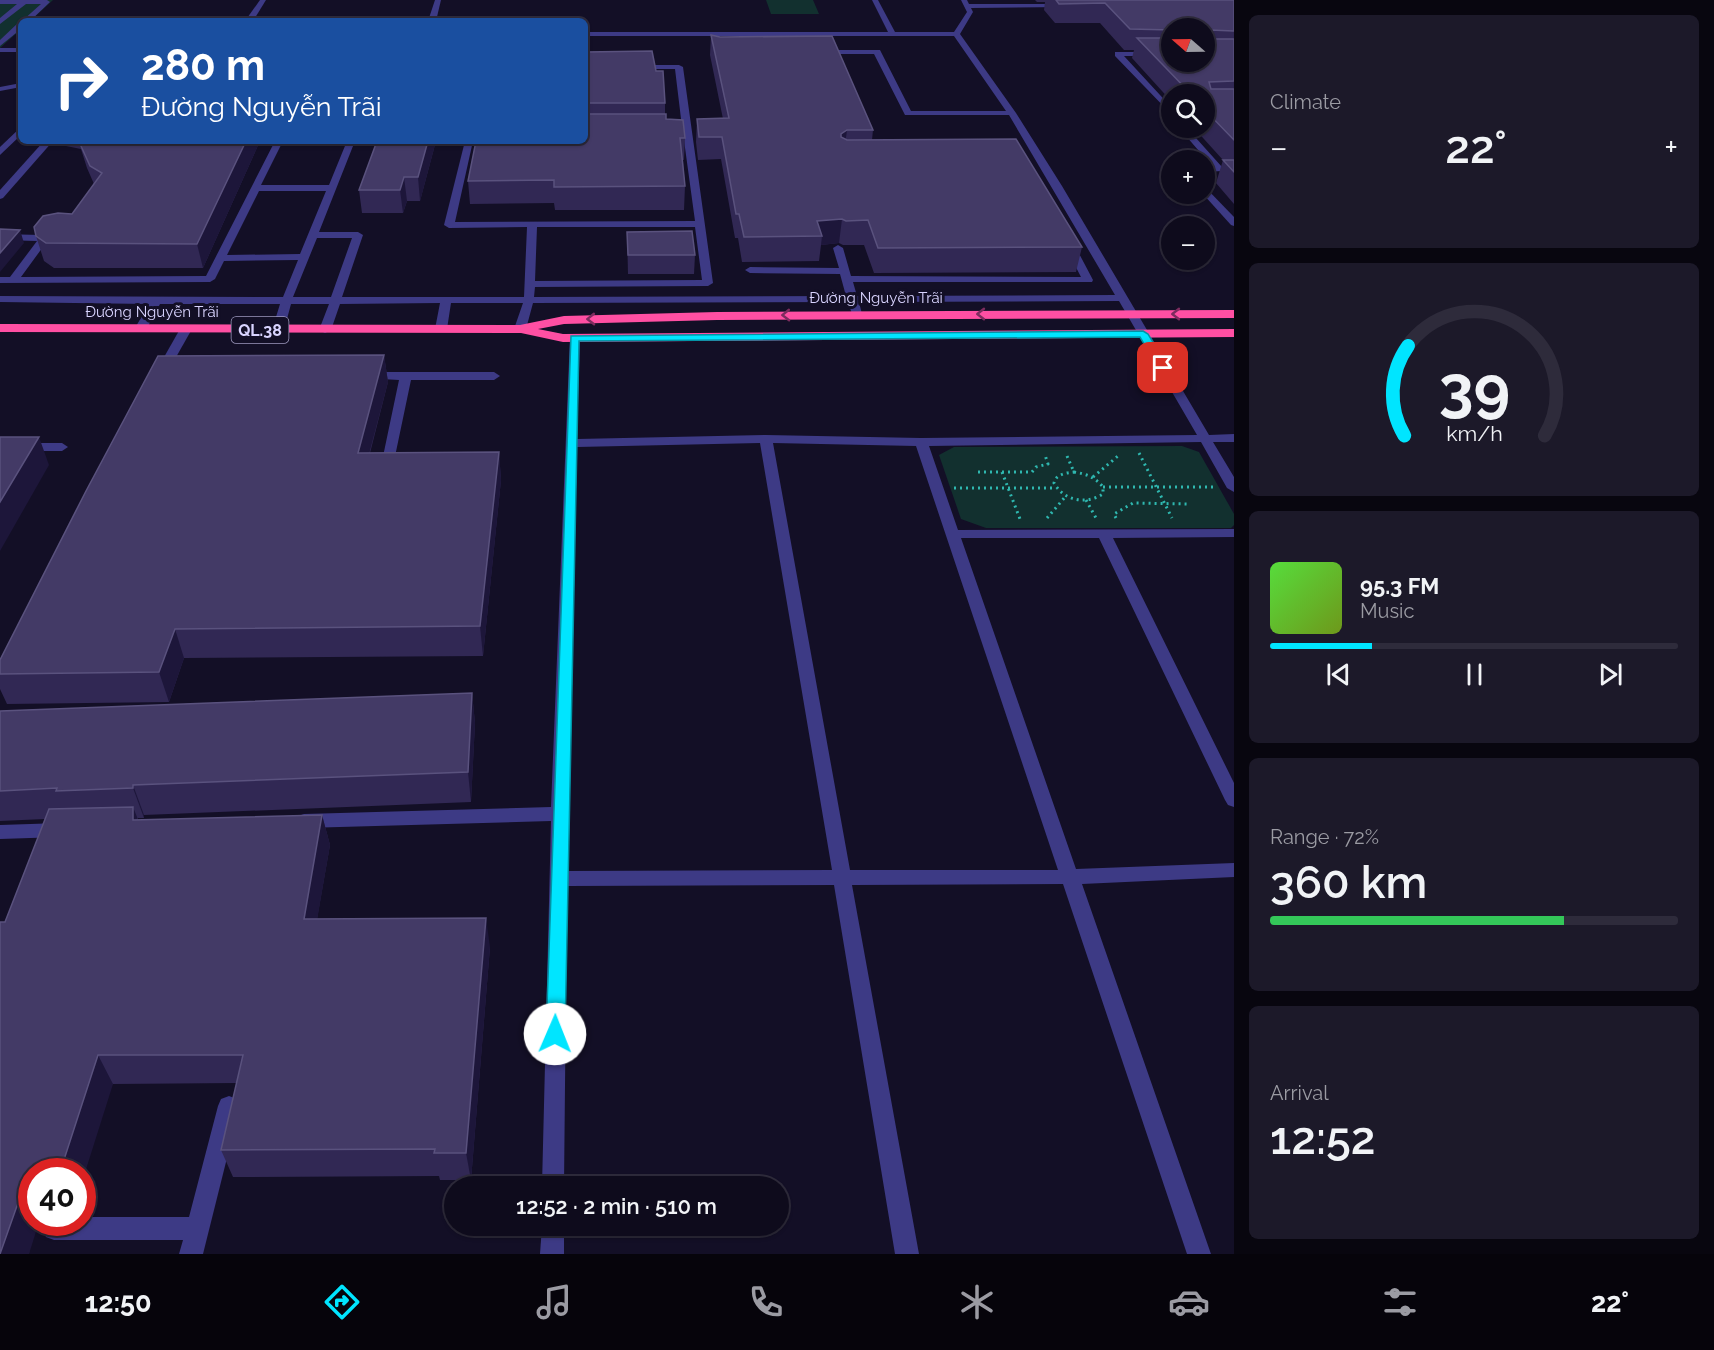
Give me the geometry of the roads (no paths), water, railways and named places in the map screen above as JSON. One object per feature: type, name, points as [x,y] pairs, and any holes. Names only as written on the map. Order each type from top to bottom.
[{"type":"highway","name":"Đường Nguyễn Trãi","points":[[0,328],[520,329],[564,320],[717,316],[1234,314]]},
{"type":"highway","name":"Đường Nguyễn Trãi","points":[[520,329],[563,338],[1234,333]]},
{"type":"street","points":[[251,18],[263,0]]},
{"type":"street","points":[[433,18],[438,0]]},
{"type":"street","points":[[875,0],[892,33]]},
{"type":"street","points":[[0,2],[47,2],[29,18]]},
{"type":"street","points":[[0,22],[24,2]]},
{"type":"street","points":[[956,34],[969,12],[966,3],[1074,5]]},
{"type":"street","points":[[0,44],[18,28]]},
{"type":"street","points":[[588,34],[956,34]]},
{"type":"street","points":[[956,34],[1012,113],[1057,186],[1234,488]]},
{"type":"street","points":[[0,50],[18,50]]},
{"type":"street","points":[[809,52],[877,52],[908,113],[1012,113]]},
{"type":"street","points":[[1161,54],[1118,54],[1161,99]]},
{"type":"street","points":[[530,284],[708,283],[679,67],[620,67]]},
{"type":"street","points":[[0,89],[18,86]]},
{"type":"street","points":[[653,130],[687,130]]},
{"type":"street","points":[[0,152],[18,133]]},
{"type":"street","points":[[0,137],[14,137]]},
{"type":"street","points":[[1194,138],[1205,150]]},
{"type":"street","points":[[0,195],[46,144]]},
{"type":"street","points":[[0,280],[210,279],[277,144]]},
{"type":"street","points":[[278,330],[287,300],[350,144]]},
{"type":"street","points":[[468,144],[449,225],[701,224]]},
{"type":"street","points":[[1215,161],[1223,169],[1215,169]]},
{"type":"street","points":[[255,188],[332,188]]},
{"type":"street","points":[[1215,201],[1234,223]]},
{"type":"street","points":[[13,280],[56,222]]},
{"type":"street","points":[[520,329],[529,300],[532,224]]},
{"type":"street","points":[[313,235],[358,235],[325,330]]},
{"type":"street","points":[[0,237],[44,238]]},
{"type":"street","points":[[750,270],[846,275],[1088,280],[1065,238]]},
{"type":"street","points":[[838,248],[857,314]]},
{"type":"street","points":[[221,258],[304,257]]},
{"type":"street","points":[[950,298],[957,314]]},
{"type":"street","points":[[0,299],[156,301],[1121,298]]},
{"type":"street","points":[[713,299],[717,316]]},
{"type":"street","points":[[441,329],[446,300]]},
{"type":"street","points":[[141,328],[156,301]]},
{"type":"street","points":[[161,381],[186,329]]},
{"type":"street","points":[[553,1176],[556,946],[560,879],[574,338]]},
{"type":"street","points":[[358,376],[494,376]]},
{"type":"street","points":[[387,466],[406,376]]},
{"type":"street","points":[[572,443],[766,439],[921,442],[1234,438]]},
{"type":"street","points":[[766,439],[907,1254]]},
{"type":"street","points":[[921,442],[1072,877],[1199,1254]]},
{"type":"street","points":[[0,447],[62,447]]},
{"type":"street","points":[[954,534],[1102,531],[1234,532]]},
{"type":"street","points":[[1102,531],[1234,800]]},
{"type":"street","points":[[282,822],[561,814]]},
{"type":"street","points":[[0,832],[82,829]]},
{"type":"street","points":[[560,879],[1072,877],[1234,870]]},
{"type":"street","points":[[191,1254],[229,1106]]},
{"type":"street","points":[[96,1229],[198,1228]]},
{"type":"street","points":[[552,1254],[553,1236]]}]
